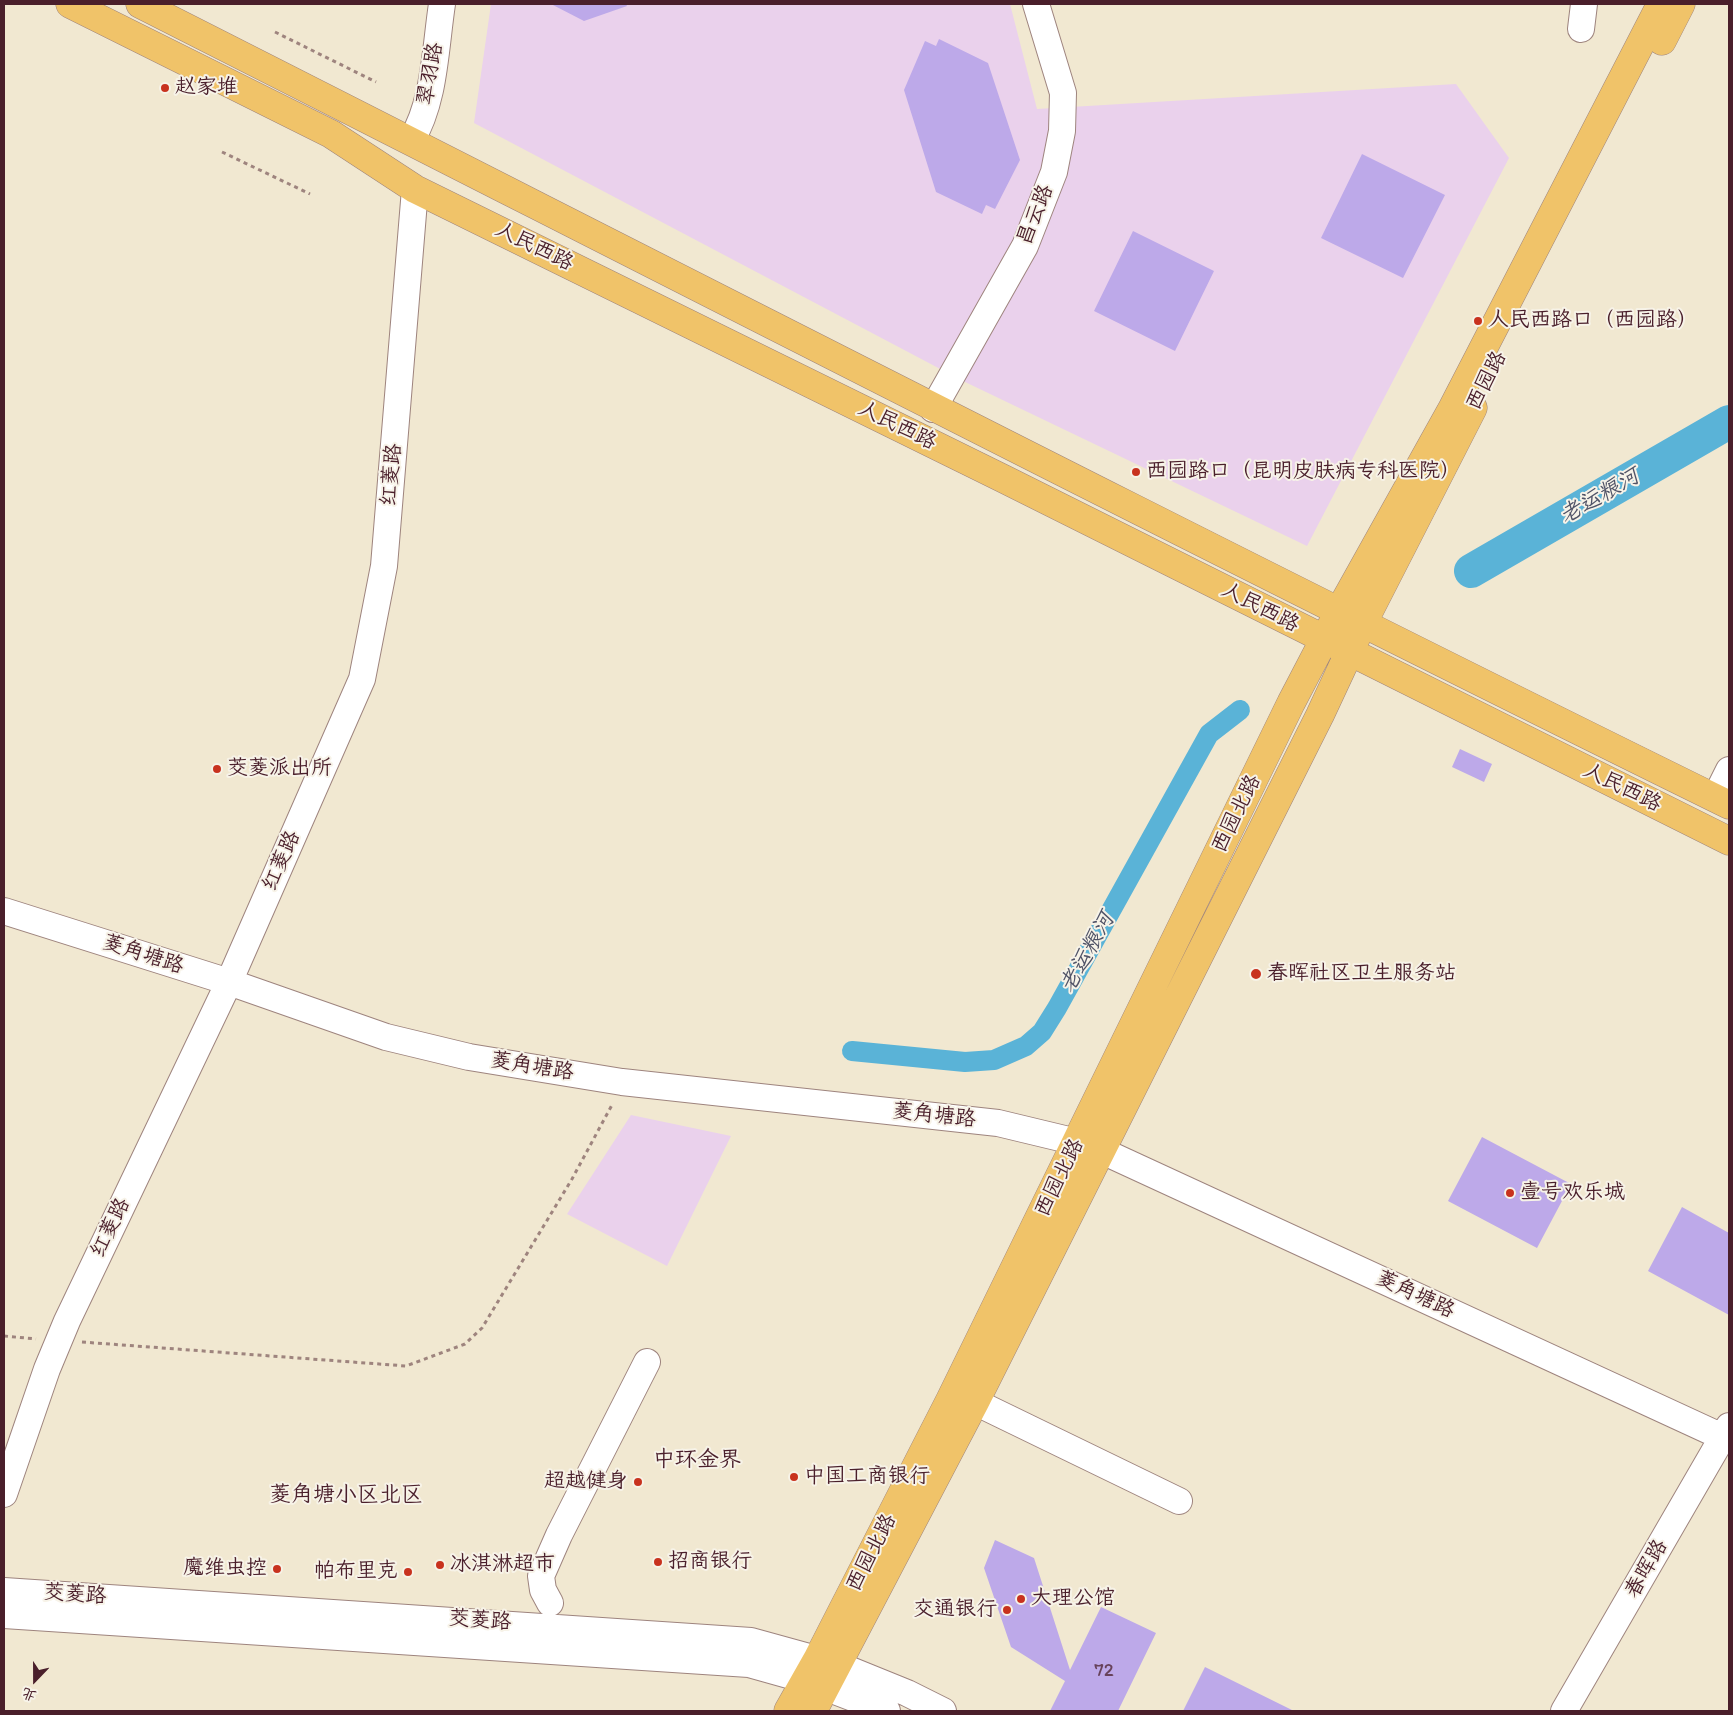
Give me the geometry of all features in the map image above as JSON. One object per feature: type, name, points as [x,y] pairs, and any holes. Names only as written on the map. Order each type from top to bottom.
[{"type":"main road","name":"人民西路","points":[[70,4],[332,134],[415,189],[995,474],[1729,841]]},
{"type":"main road","name":"人民西路","points":[[140,4],[933,409],[1362,625],[1722,801]]},
{"type":"main road","name":"西园路","points":[[1324,640],[1453,407],[1661,4]]},
{"type":"main road","name":"西园路","points":[[1349,652],[1682,4]]},
{"type":"main road","name":"西园北路","points":[[788,1711],[822,1672],[975,1402],[1089,1146],[1324,640]]},
{"type":"main road","name":"西园北路","points":[[813,1711],[822,1672],[950,1400],[1089,1146],[1320,715],[1349,652]]},
{"type":"street","name":"翠羽路","points":[[411,142],[420,126],[429,97],[442,4]]},
{"type":"street","name":"昌云路","points":[[933,409],[1025,246],[1054,172],[1062,131],[1063,93],[1036,4]]},
{"type":"street","points":[[1581,30],[1584,4]]},
{"type":"street","name":"红菱路","points":[[4,1494],[59,1340],[229,982],[362,679],[384,566],[415,189]]},
{"type":"street","points":[[1722,801],[1729,770]]},
{"type":"street","name":"菱角塘路","points":[[4,911],[229,982],[386,1037],[469,1057],[622,1082],[998,1123],[1089,1146],[1727,1435]]},
{"type":"street","points":[[550,1603],[543,1590],[542,1576],[559,1535],[647,1362]]},
{"type":"street","points":[[975,1402],[1179,1501]]},
{"type":"street","name":"春晖路","points":[[1564,1711],[1727,1435]]},
{"type":"street","name":"茭菱路","points":[[4,1591],[751,1641],[822,1672],[887,1711]]},
{"type":"street","name":"茭菱路","points":[[4,1615],[749,1664],[822,1672],[907,1693],[942,1711]]},
{"type":"path","points":[[275,32],[376,82]]},
{"type":"path","points":[[222,152],[310,194]]},
{"type":"path","points":[[4,1336],[406,1366],[464,1344],[482,1328],[572,1179],[610,1113],[622,1082]]},
{"type":"shaded area","points":[[491,4],[1010,4],[1037,109],[1456,84],[1509,158],[1307,546],[963,381],[474,123]]},
{"type":"shaded area","points":[[631,1115],[731,1136],[667,1266],[567,1214]]},
{"type":"building","points":[[551,4],[626,4],[627,6],[584,21]]},
{"type":"building","points":[[939,39],[988,63],[1020,160],[995,209],[986,205],[982,214],[936,192],[904,90],[925,41],[936,46]]},
{"type":"building","points":[[1362,154],[1445,195],[1403,278],[1321,238]]},
{"type":"building","points":[[1133,231],[1214,271],[1175,351],[1094,311]]},
{"type":"building","points":[[1460,749],[1492,764],[1484,782],[1452,767]]},
{"type":"building","name":"壹号欢乐城","points":[[1482,1137],[1571,1184],[1537,1248],[1448,1201]]},
{"type":"building","points":[[1682,1207],[1729,1233],[1729,1315],[1648,1271]]},
{"type":"building","points":[[995,1540],[1034,1558],[1070,1670],[1101,1607],[1156,1633],[1118,1711],[1050,1711],[1065,1681],[1011,1647],[984,1568]]},
{"type":"building","points":[[1205,1667],[1294,1711],[1183,1711]]},
{"type":"waterway","name":"老运粮河","points":[[1471,571],[1729,422]]},
{"type":"waterway","name":"老运粮河","points":[[852,1051],[965,1062],[994,1060],[1026,1046],[1042,1032],[1209,734],[1240,710]]},
{"type":"place","name":"赵家堆","points":[[165,88]]},
{"type":"place","name":"人民西路口（西园路）","points":[[1478,321]]},
{"type":"place","name":"西园路口（昆明皮肤病专科医院）","points":[[1136,472]]},
{"type":"place","name":"茭菱派出所","points":[[217,769]]},
{"type":"place","name":"春晖社区卫生服务站","points":[[1256,974]]},
{"type":"place","name":"壹号欢乐城","points":[[1510,1193]]},
{"type":"place","name":"中国工商银行","points":[[794,1477]]},
{"type":"place","name":"超越健身","points":[[638,1482]]},
{"type":"place","name":"招商银行","points":[[658,1562]]},
{"type":"place","name":"冰淇淋超市","points":[[440,1565]]},
{"type":"place","name":"魔维虫控","points":[[277,1569]]},
{"type":"place","name":"帕布里克","points":[[408,1572]]},
{"type":"place","name":"大理公馆","points":[[1021,1599]]},
{"type":"place","name":"交通银行","points":[[1007,1610]]},
{"type":"district","name":"中环金界","points":[[697,1460]]},
{"type":"district","name":"菱角塘小区北区","points":[[346,1495]]}]
